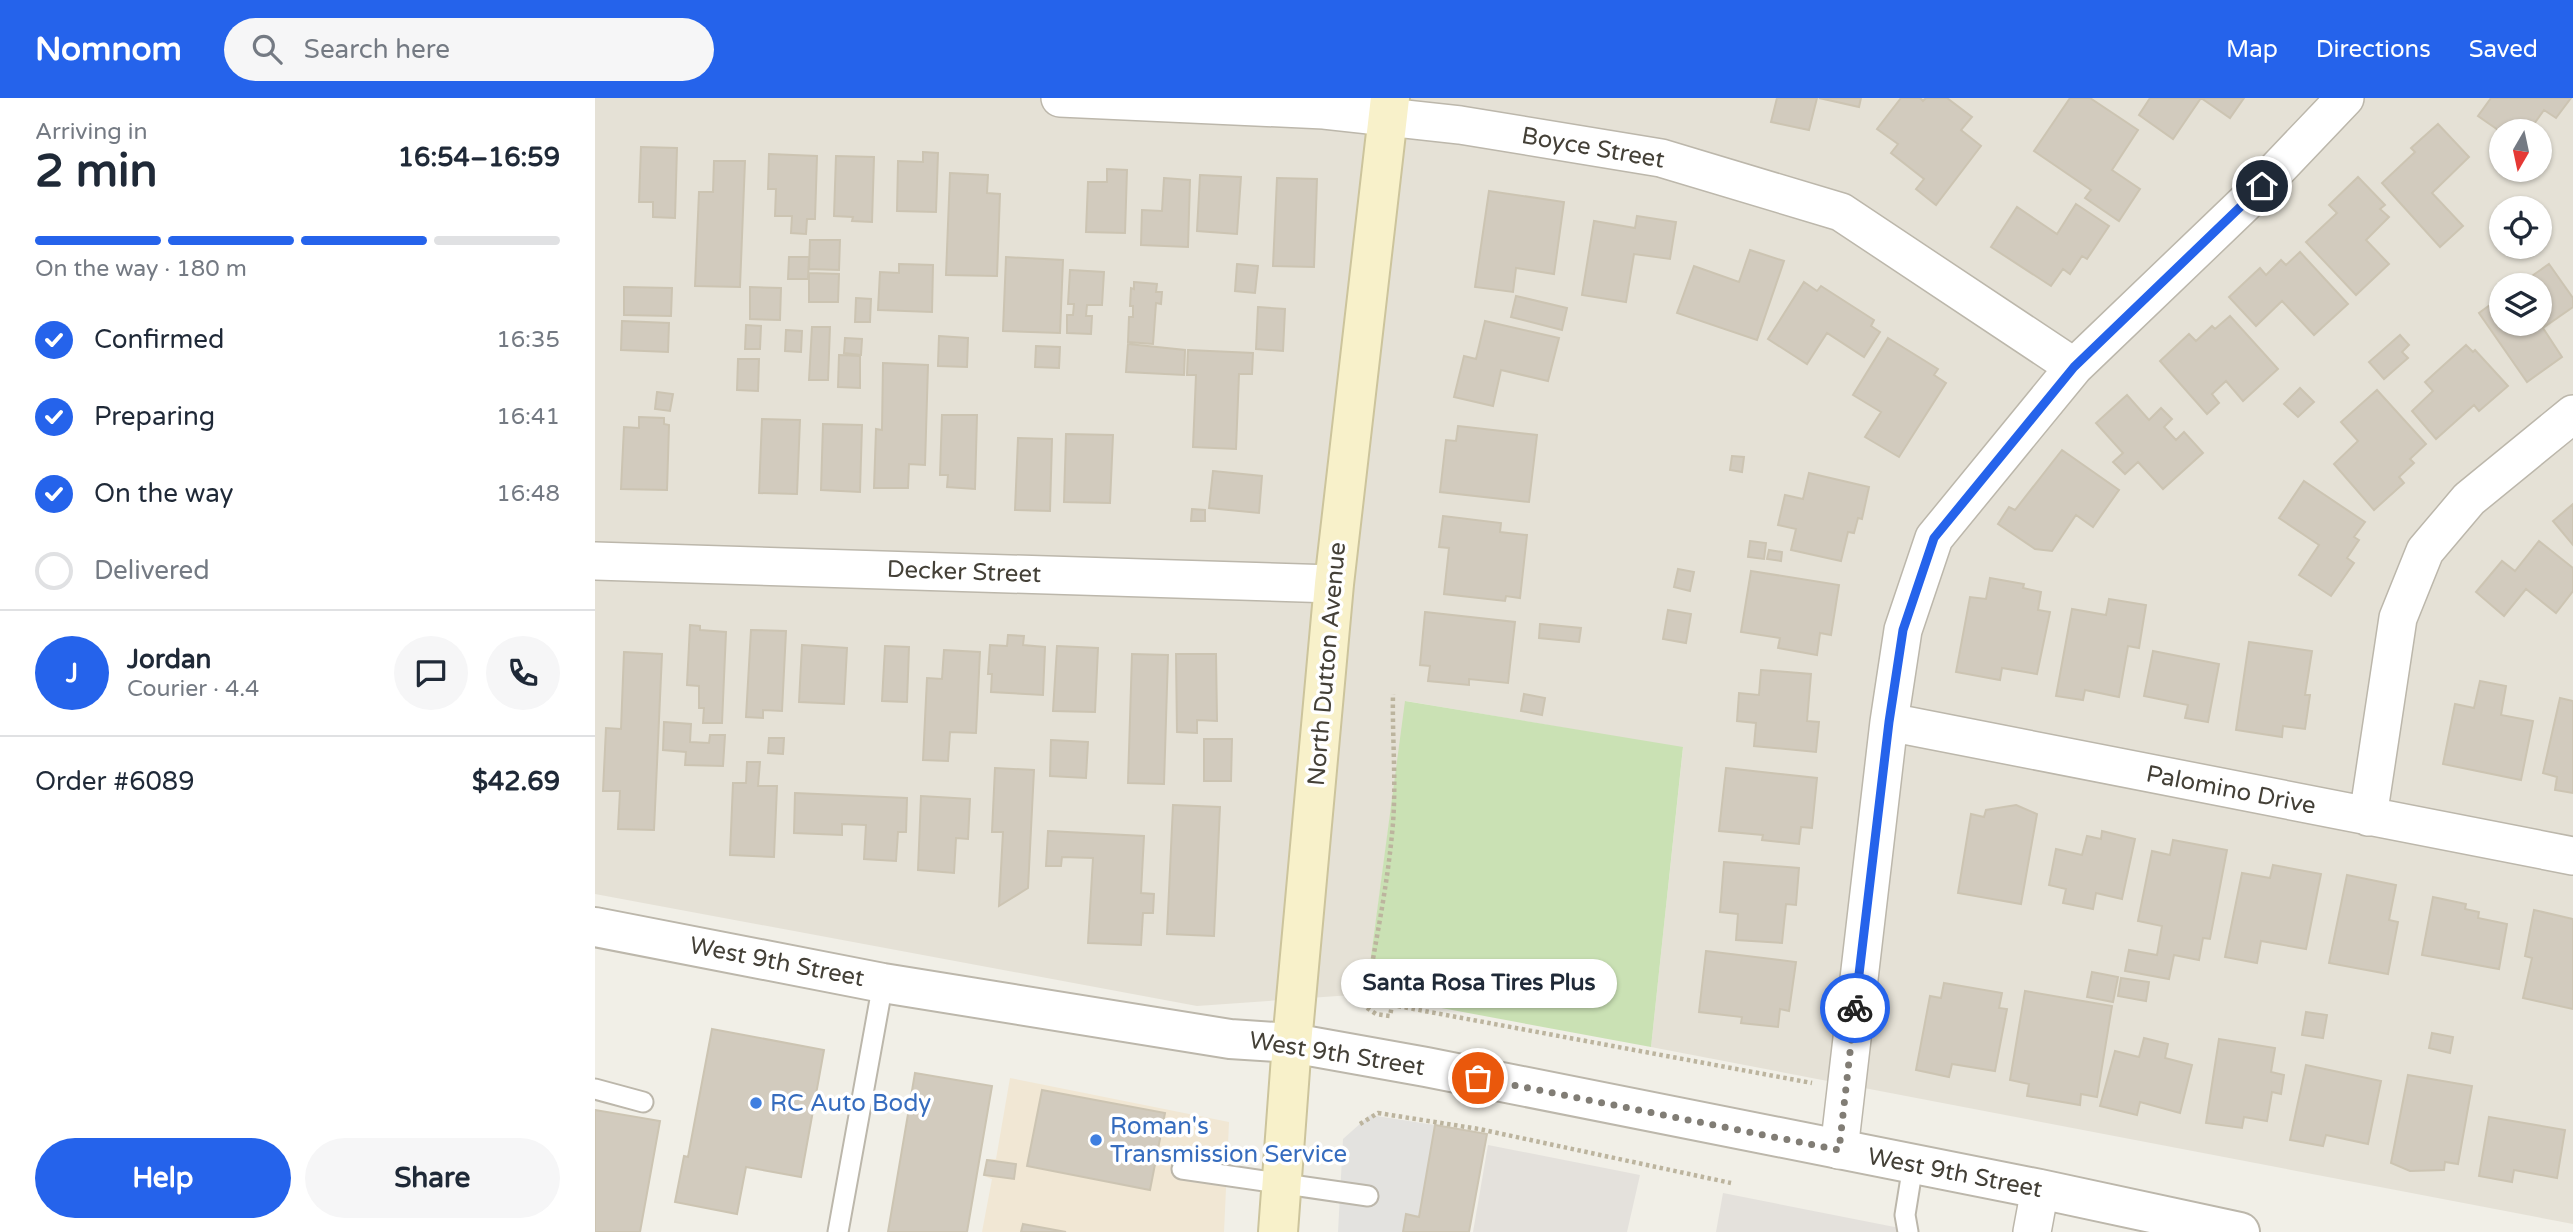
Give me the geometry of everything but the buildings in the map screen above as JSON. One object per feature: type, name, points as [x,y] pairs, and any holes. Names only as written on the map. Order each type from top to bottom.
[{"type":"main road","name":"North Dutton Avenue","points":[[1278,1232],[1292,1043],[1334,584],[1389,108]]},
{"type":"street","name":"Boyce Street","points":[[1060,98],[1324,110],[1389,108],[1460,125],[1661,158],[1841,212],[2074,367]]},
{"type":"street","points":[[1839,1150],[1889,722],[1903,630],[1934,538],[2074,367],[2245,204],[2345,98]]},
{"type":"street","points":[[2368,817],[2398,618],[2425,551],[2469,499],[2573,414]]},
{"type":"street","name":"Decker Street","points":[[595,561],[1334,584]]},
{"type":"street","name":"Palomino Drive","points":[[1889,722],[2573,856]]},
{"type":"street","name":"West 9th Street","points":[[595,927],[883,983],[1230,1039],[1292,1043],[1426,1067],[2040,1189],[2170,1225],[2240,1232]]},
{"type":"street","points":[[2032,1232],[2040,1189]]},
{"type":"lane","points":[[838,1232],[883,983]]},
{"type":"lane","points":[[595,1089],[643,1102]]},
{"type":"lane","points":[[1908,1232],[1905,1215],[1913,1165]]},
{"type":"lane","points":[[1182,1169],[1369,1196]]},
{"type":"path","points":[[1367,993],[1392,835],[1395,800],[1393,694]]},
{"type":"path","points":[[1367,1008],[1376,1014],[1389,1016],[1392,1005],[1813,1083]]},
{"type":"path","points":[[1360,1124],[1378,1113],[1479,1129],[1731,1182]]},
{"type":"shaded area","points":[[595,98],[2573,98],[2573,1224],[1651,1047],[1683,748],[1406,701],[1366,994],[1197,1006],[595,894]]},
{"type":"shaded area","points":[[1010,1078],[1229,1122],[1224,1232],[982,1232],[992,1179],[984,1176],[986,1159],[996,1159]]},
{"type":"shaded area","points":[[1370,1115],[1435,1125],[1419,1217],[1403,1232],[1338,1232],[1343,1139]]},
{"type":"shaded area","points":[[1488,1145],[1640,1175],[1627,1232],[1473,1232]]},
{"type":"shaded area","points":[[1723,1193],[1920,1232],[1716,1232]]},
{"type":"green space","points":[[1405,701],[1683,747],[1651,1047],[1366,994]]},
{"type":"way so far","points":[[1478,1078],[1839,1150],[1855,1008]]},
{"type":"place","name":"Santa Rosa Tires Plus","points":[[1478,1078]]},
{"type":"place","name":"RC Auto Body","points":[[756,1103]]},
{"type":"place","name":"Roman's Transmission Service","points":[[1096,1140]]},
{"type":"route","points":[[1855,1008],[1889,722],[1903,630],[1934,538],[2074,367],[2262,186]]}]
